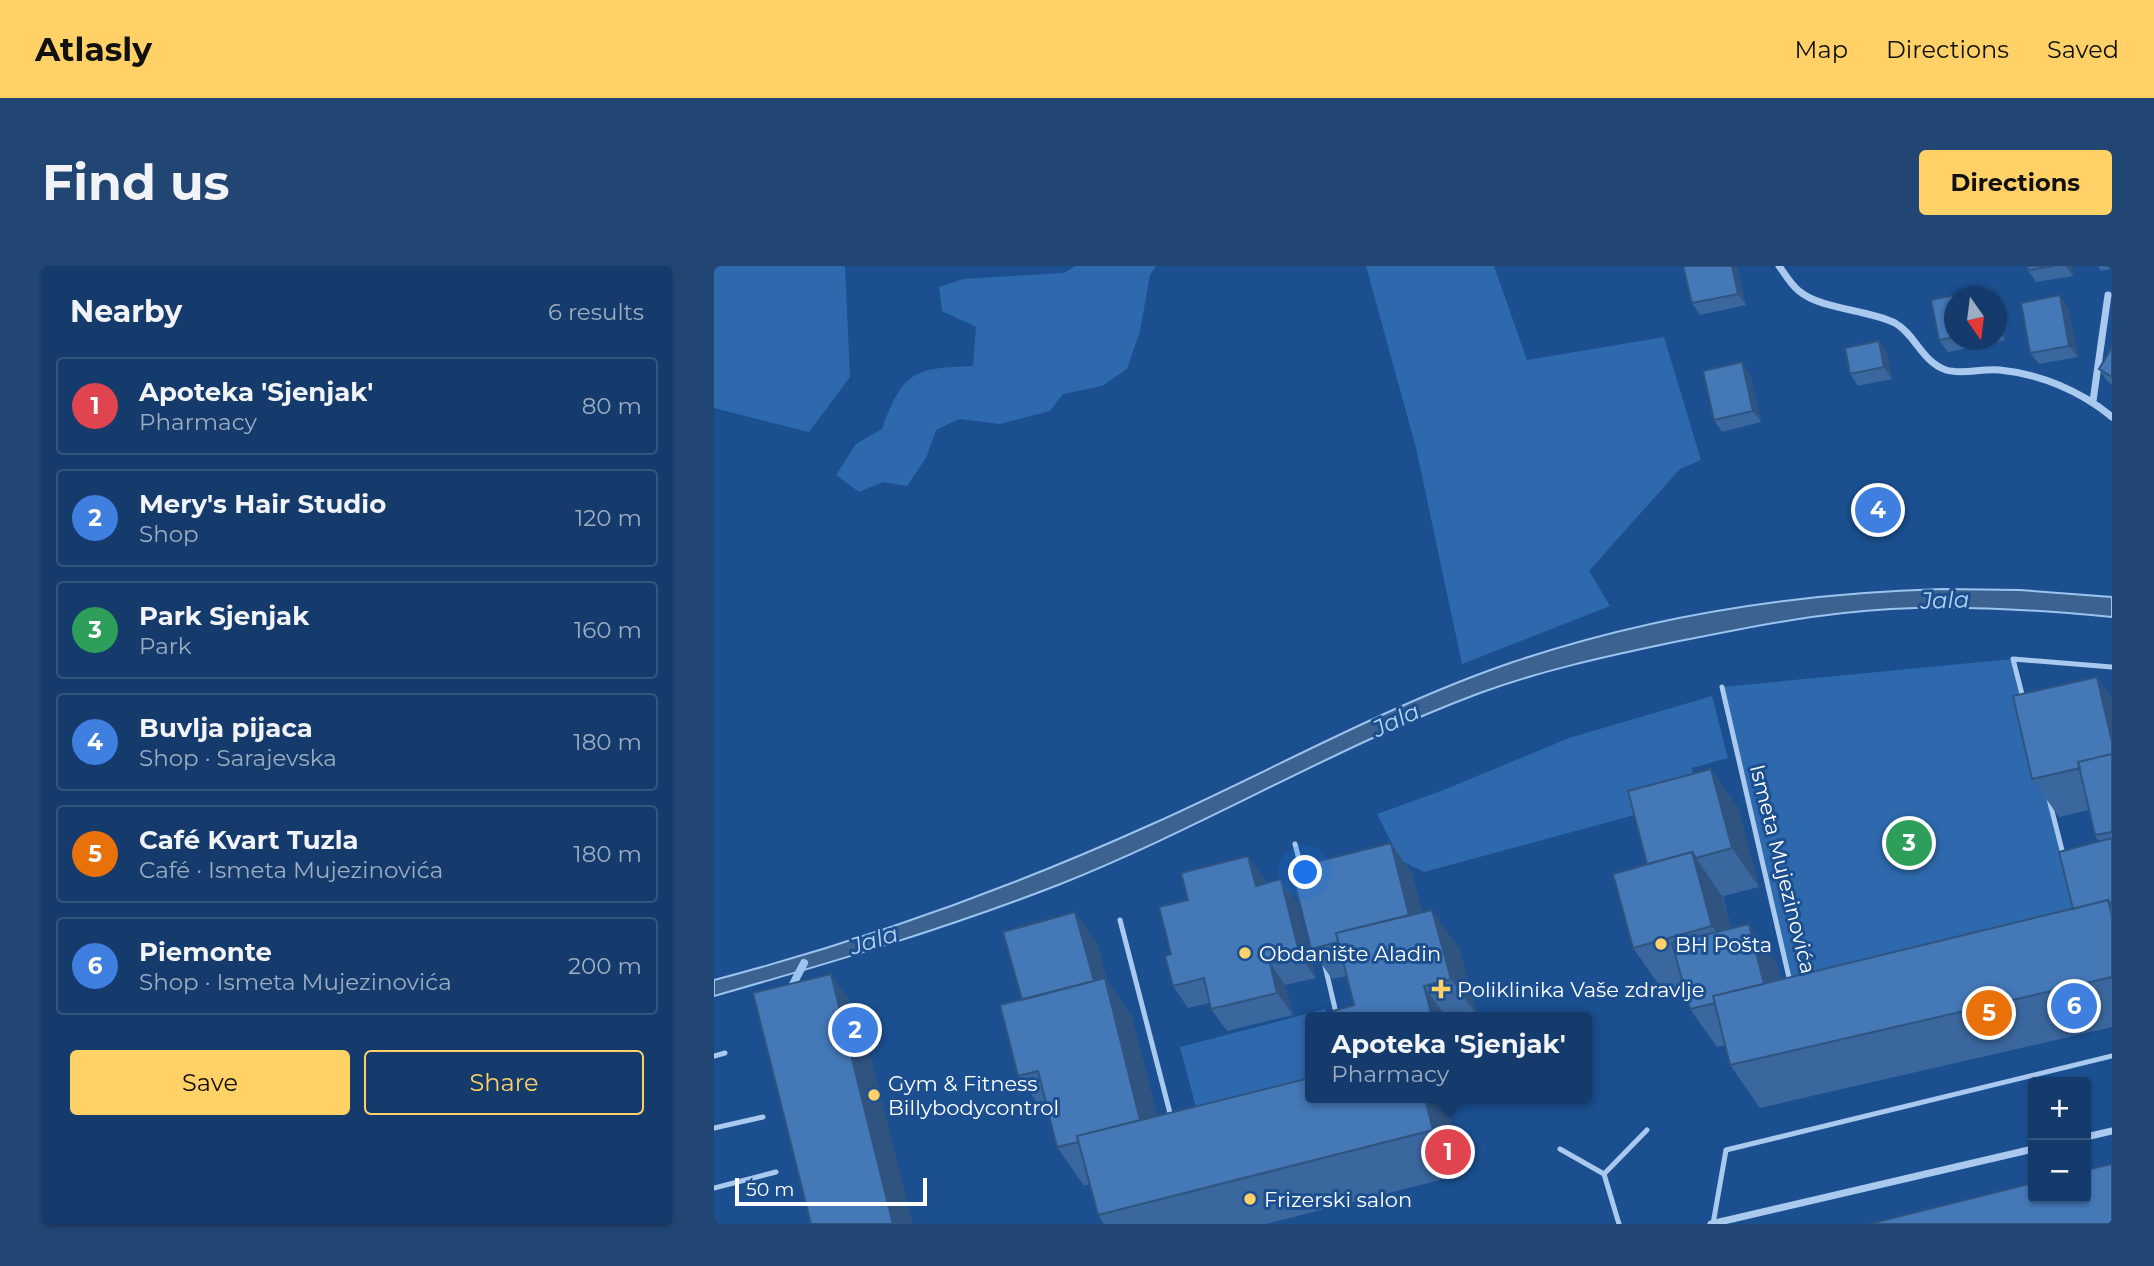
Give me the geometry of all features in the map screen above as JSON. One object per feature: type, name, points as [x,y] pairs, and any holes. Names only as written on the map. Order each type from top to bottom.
[{"type":"street","points":[[1779,266],[1799,292],[1822,302],[1860,310],[1898,324],[1922,355],[1947,370],[1999,370],[2044,379],[2093,401],[2112,417]]},
{"type":"street","points":[[2093,401],[2108,295]]},
{"type":"street","points":[[2091,1136],[2112,1131]]},
{"type":"street","points":[[1712,1224],[2028,1150]]},
{"type":"lane","points":[[2027,712],[2013,659],[2112,667]]},
{"type":"lane","name":"Ismeta Mujezinovića","points":[[1722,687],[1788,980],[1795,989]]},
{"type":"lane","points":[[2047,791],[2067,869]]},
{"type":"lane","points":[[1295,844],[1305,884]]},
{"type":"lane","points":[[1120,920],[1171,1119]]},
{"type":"lane","points":[[1324,964],[1336,1012]]},
{"type":"lane","points":[[714,1056],[725,1053]]},
{"type":"lane","points":[[1712,1224],[1727,1150],[2112,1056]]},
{"type":"lane","points":[[714,1128],[763,1117]]},
{"type":"lane","points":[[1604,1174],[1647,1130]]},
{"type":"lane","points":[[1560,1149],[1604,1174],[1619,1224]]},
{"type":"lane","points":[[714,1188],[776,1172]]},
{"type":"shaded area","points":[[714,266],[845,266],[850,377],[809,432],[714,408]]},
{"type":"shaded area","points":[[1075,266],[1156,266],[1150,275],[1140,331],[1127,369],[1102,386],[1063,394],[1050,411],[1000,424],[959,419],[936,430],[926,458],[907,486],[883,482],[859,492],[836,475],[856,444],[882,429],[897,395],[913,376],[937,369],[973,366],[976,327],[942,311],[939,287],[963,279],[1064,273]]},
{"type":"shaded area","points":[[1366,266],[1494,266],[1527,360],[1664,337],[1701,460],[1680,469],[1589,571],[1610,606],[1462,664],[1416,448]]},
{"type":"shaded area","points":[[2013,659],[2074,896],[2074,914],[1788,980],[1722,687]]},
{"type":"shaded area","points":[[1712,696],[1728,758],[1692,768],[1695,784],[1642,813],[1424,872],[1400,860],[1377,814],[1441,791],[1569,738]]},
{"type":"shaded area","points":[[1305,1014],[1305,1091],[1199,1119],[1180,1047]]},
{"type":"water","name":"Jala","points":[[1942,589],[2020,590],[2112,597],[2112,617],[1974,608],[1863,611],[1721,633],[1549,671],[1426,714],[1164,839],[1058,885],[887,945],[714,996],[714,980],[770,965],[935,912],[1044,870],[1150,825],[1420,698],[1513,662],[1618,632],[1725,610],[1833,596]]},
{"type":"building","points":[[1683,266],[1732,266],[1738,294],[1692,303]]},
{"type":"building","points":[[2027,266],[2054,266],[2028,270]]},
{"type":"building","points":[[2060,295],[2069,346],[2030,353],[2021,303]]},
{"type":"building","points":[[1944,297],[1944,339],[1939,340],[1931,300]]},
{"type":"building","points":[[1879,341],[1884,367],[1850,374],[1845,348]]},
{"type":"building","points":[[2112,347],[2112,377],[2099,369]]},
{"type":"building","points":[[1742,362],[1753,411],[1714,420],[1703,371]]},
{"type":"building","points":[[2097,677],[2112,742],[2112,754],[2078,762],[2080,768],[2032,779],[2013,696]]},
{"type":"building","points":[[2112,754],[2112,832],[2095,835],[2078,762]]},
{"type":"building","points":[[1711,769],[1732,848],[1696,858],[1692,852],[1647,864],[1628,791]]},
{"type":"building","points":[[2112,838],[2112,906],[2108,900],[2073,909],[2059,852]]},
{"type":"building","points":[[1391,843],[1409,915],[1336,933],[1338,942],[1311,949],[1291,868]]},
{"type":"building","points":[[1692,852],[1712,926],[1633,948],[1613,874]]},
{"type":"building","name":"Obdanište Aladin","points":[[1248,856],[1256,886],[1281,879],[1300,956],[1270,963],[1277,993],[1211,1009],[1204,978],[1173,986],[1165,956],[1171,954],[1159,907],[1188,900],[1181,873]]},
{"type":"building","points":[[2108,900],[2112,916],[2112,977],[1730,1065],[1713,996]]},
{"type":"building","points":[[1432,910],[1451,979],[1424,986],[1431,1012],[1333,1012],[1354,1005],[1336,933]]},
{"type":"building","points":[[1075,912],[1094,981],[1022,1000],[1003,932]]},
{"type":"building","points":[[1749,924],[1764,984],[1713,996],[1715,1003],[1690,1009],[1672,943]]},
{"type":"building","points":[[831,974],[893,1224],[811,1224],[753,993]]},
{"type":"building","points":[[1105,978],[1140,1120],[1077,1136],[1078,1142],[1057,1147],[1038,1071],[1018,1076],[1000,1005]]},
{"type":"building","points":[[1305,1079],[1305,1103],[1426,1103],[1433,1130],[1098,1215],[1077,1136]]},
{"type":"building","points":[[2112,1164],[2112,1224],[1869,1224],[2028,1184],[2028,1203],[2091,1203],[2091,1169]]},
{"type":"waterway","points":[[789,992],[804,963]]},
{"type":"place","name":"Buvlja pijaca","points":[[1878,510]]},
{"type":"place","name":"Park Sjenjak","points":[[1909,843]]},
{"type":"place","name":"BH Pošta","points":[[1661,944]]},
{"type":"place","name":"Obdanište Aladin","points":[[1245,953]]},
{"type":"place","name":"Poliklinika Vaše zdravlje","points":[[1441,989]]},
{"type":"place","name":"Piemonte","points":[[2074,1006]]},
{"type":"place","name":"Café Kvart Tuzla","points":[[1989,1013]]},
{"type":"place","name":"Mery's Hair Studio","points":[[855,1030]]},
{"type":"place","name":"Gym & Fitness Billybodycontrol","points":[[874,1095]]},
{"type":"place","name":"Apoteka 'Sjenjak'","points":[[1448,1152]]},
{"type":"place","name":"Frizerski salon","points":[[1250,1199]]}]
